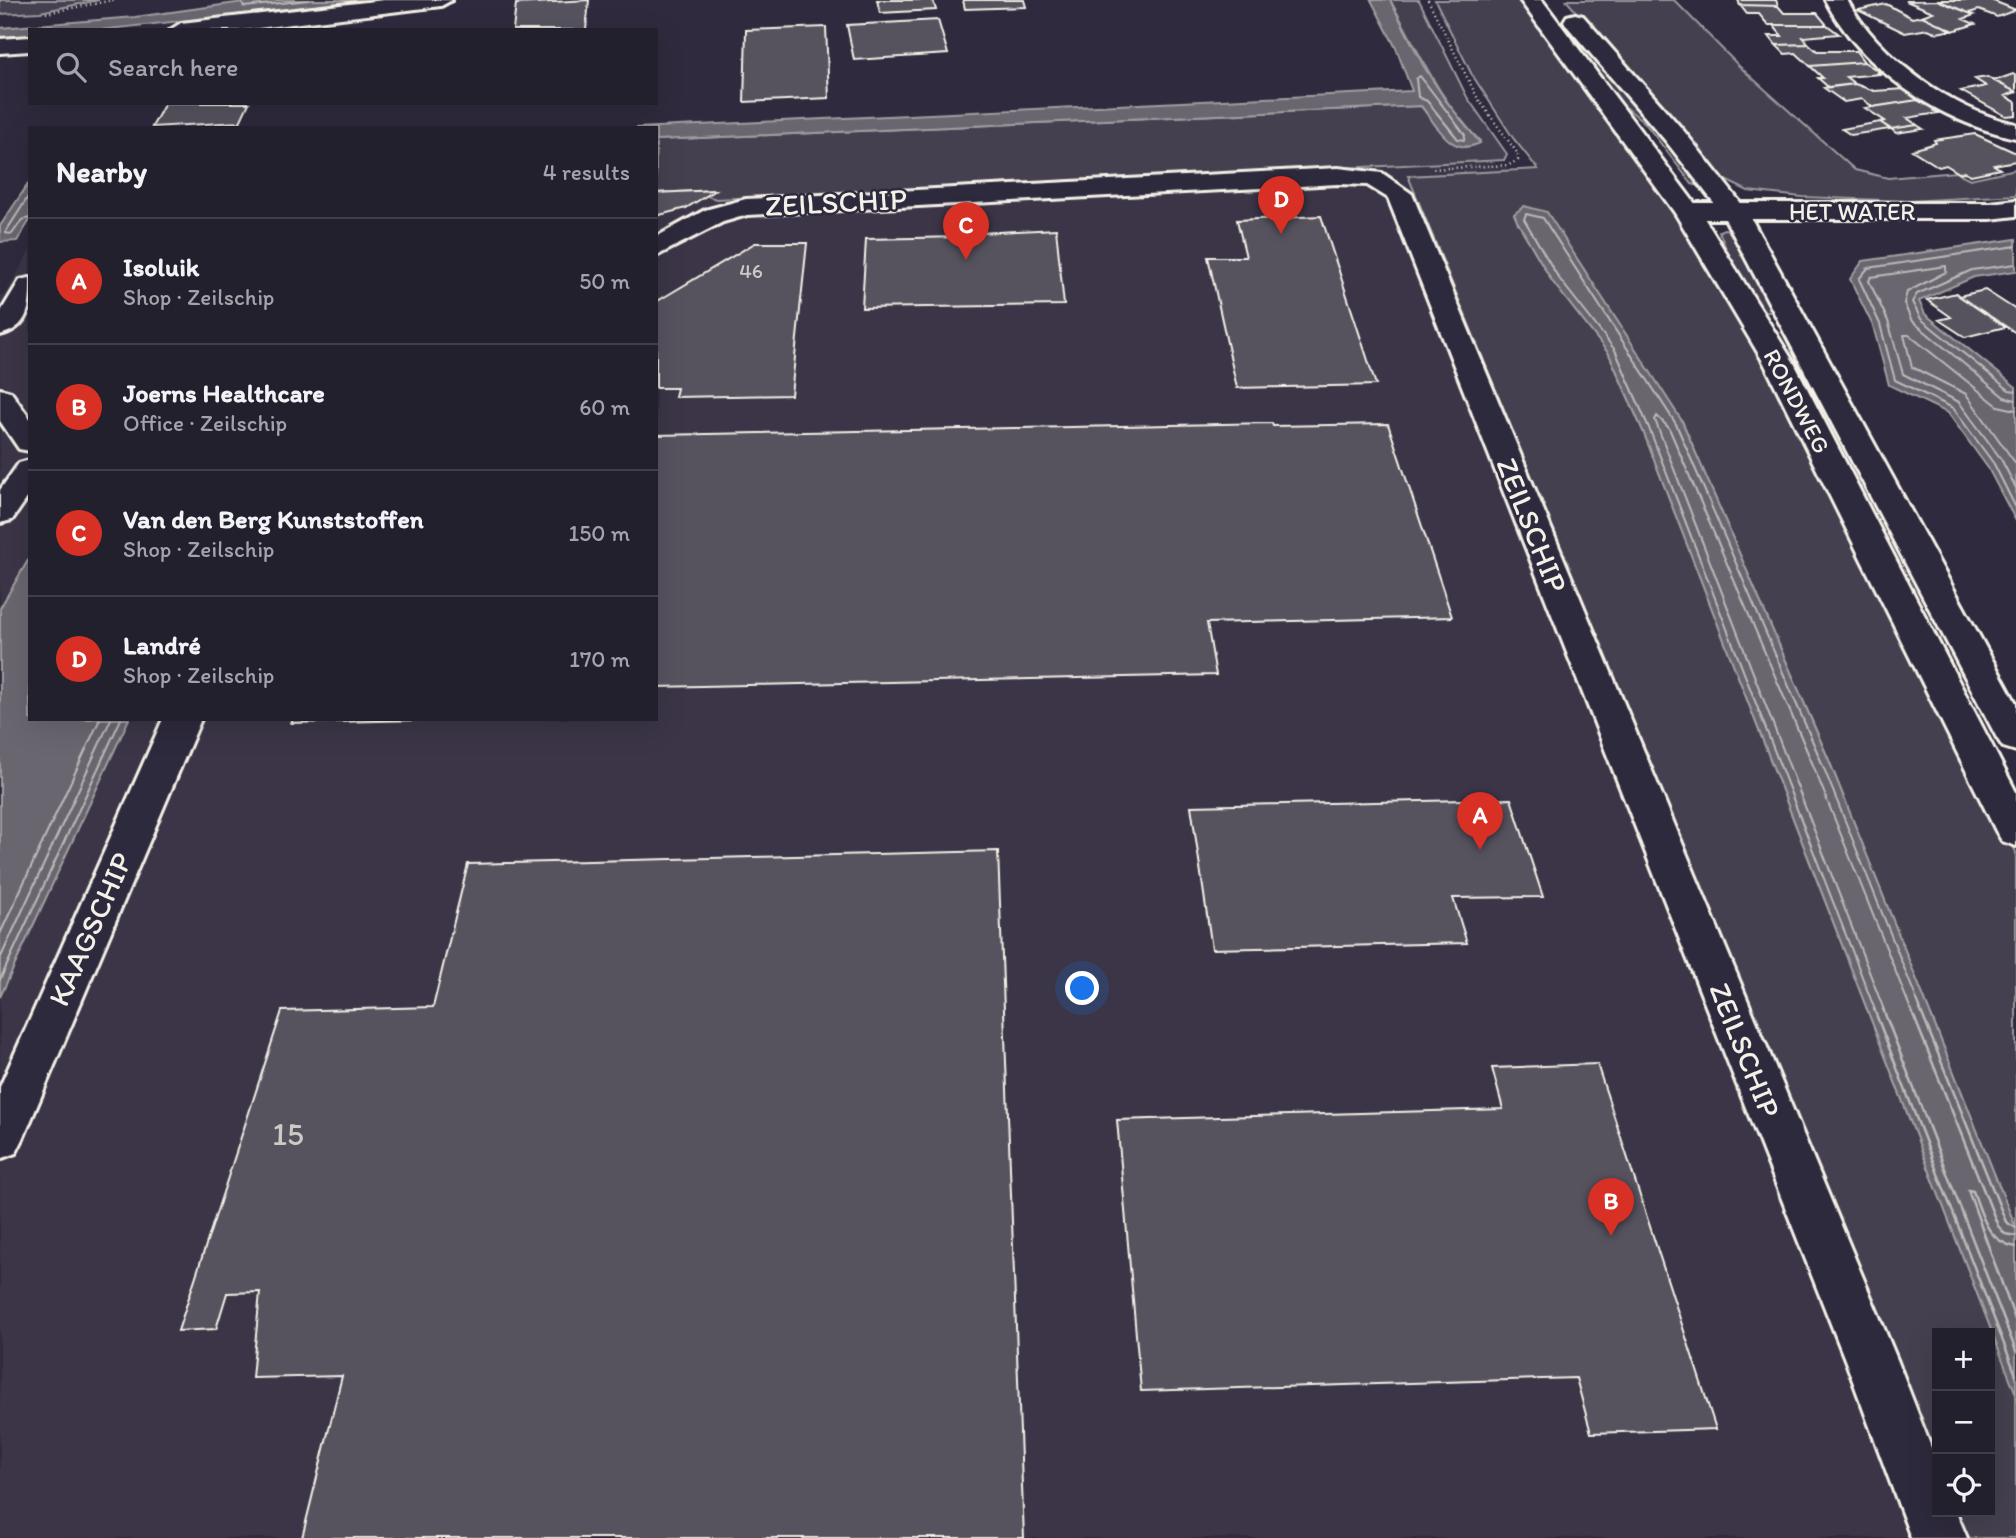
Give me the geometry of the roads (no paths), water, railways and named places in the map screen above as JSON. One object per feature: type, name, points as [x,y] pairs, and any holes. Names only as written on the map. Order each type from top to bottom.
[{"type":"street","points":[[198,28],[441,0]]},
{"type":"street","name":"RONDWEG","points":[[1531,0],[1687,211],[1779,363],[2016,831]]},
{"type":"street","name":"RONDWEG","points":[[1556,0],[1674,135],[1734,211],[2016,738]]},
{"type":"street","points":[[1836,0],[1842,14],[1868,44],[1922,87],[1972,118],[2009,131]]},
{"type":"street","points":[[0,46],[28,44]]},
{"type":"street","name":"ZEILSCHIP","points":[[662,240],[714,216],[746,207],[1338,176],[1373,178],[1399,194],[1866,1349],[1939,1538]]},
{"type":"street","name":"HET WATER","points":[[1687,211],[1990,211],[2016,208]]},
{"type":"street","points":[[0,326],[9,322],[28,289]]},
{"type":"street","points":[[0,398],[28,439]]},
{"type":"street","points":[[0,513],[28,474]]},
{"type":"street","name":"KAAGSCHIP","points":[[0,1139],[181,721]]},
{"type":"water","points":[[258,0],[371,0],[118,28],[28,28],[28,36],[0,39],[0,28],[135,17]]},
{"type":"water","points":[[1371,0],[1390,0],[1423,65],[1446,101],[1480,143],[1461,146],[1453,143],[1421,106],[658,140],[658,127],[1412,91],[1396,48]]},
{"type":"water","points":[[28,184],[28,223],[17,241],[0,242],[0,226]]},
{"type":"water","points":[[1524,206],[1547,212],[1682,421],[1828,758],[2016,1228],[2016,1394],[1995,1340],[1995,1328],[1990,1328],[1643,431],[1609,354],[1552,281],[1514,214]]},
{"type":"water","points":[[2016,239],[2016,271],[1974,277],[1919,301],[1925,314],[2016,387],[2016,521],[1988,468],[1948,413],[1889,385],[1873,326],[1850,279],[1863,261]]},
{"type":"water","points":[[28,560],[28,721],[128,721],[0,997],[0,608]]},
{"type":"place","name":"Landré","points":[[1281,234]]},
{"type":"place","name":"Van den Berg Kunststoffen","points":[[966,260]]},
{"type":"place","name":"Isoluik","points":[[1480,850]]},
{"type":"place","name":"Joerns Healthcare","points":[[1611,1236]]}]
